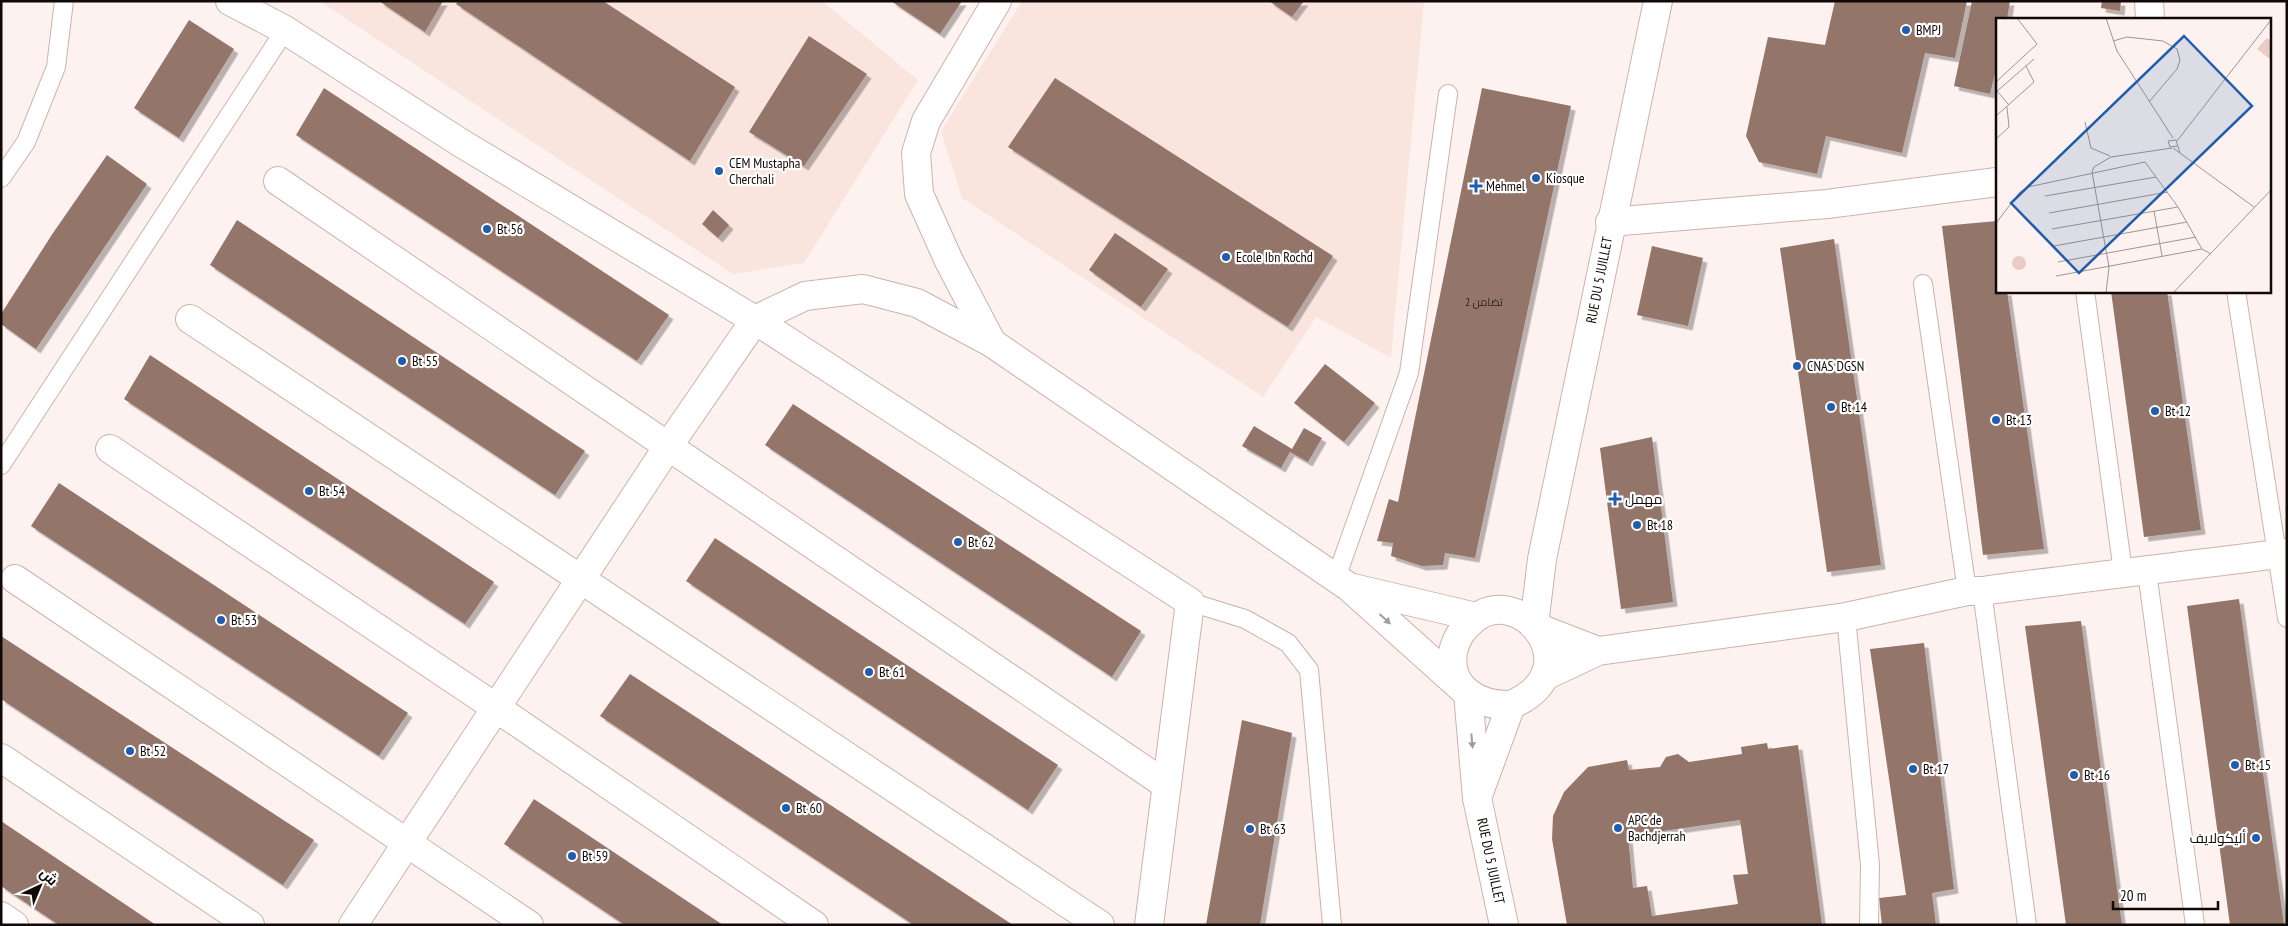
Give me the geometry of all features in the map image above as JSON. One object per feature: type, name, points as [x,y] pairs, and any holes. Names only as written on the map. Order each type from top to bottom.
[{"type":"street","points":[[230,1],[286,30],[461,143],[755,320],[1190,602],[1150,925]]},
{"type":"street","points":[[992,343],[949,261],[919,194],[916,153],[926,121],[997,1]]},
{"type":"street","name":"RUE DU 5 JUILLET","points":[[1535,626],[1542,559],[1610,222],[1658,1]]},
{"type":"street","points":[[2149,1],[2150,18]]},
{"type":"street","points":[[278,180],[1166,784]]},
{"type":"street","points":[[1610,222],[1828,204],[1996,182]]},
{"type":"street","points":[[353,925],[669,445],[755,320],[805,296],[863,289],[917,303],[992,343],[1342,582],[1466,692],[1479,701],[1487,704],[1511,705],[1526,698],[1538,688],[1545,676],[1548,659],[1545,643],[1535,626]]},
{"type":"street","points":[[190,319],[582,578],[1100,925]]},
{"type":"street","points":[[110,449],[495,707],[814,925]]},
{"type":"street","points":[[1545,676],[1598,651],[1846,616],[1975,591],[2282,554]]},
{"type":"street","points":[[1504,610],[1542,559]]},
{"type":"street","points":[[14,579],[529,925]]},
{"type":"street","points":[[1342,582],[1476,617]]},
{"type":"street","points":[[1466,692],[1459,683],[1452,659],[1455,643],[1463,628],[1476,617],[1487,612],[1504,610],[1523,616],[1535,626],[1598,651]]},
{"type":"street","name":"RUE DU 5 JUILLET","points":[[1466,692],[1477,798],[1504,925]]},
{"type":"street","points":[[1477,798],[1511,705]]},
{"type":"street","points":[[1,758],[250,925]]},
{"type":"street","points":[[1,916],[14,925]]},
{"type":"lane","points":[[1,178],[26,142],[56,67],[64,1]]},
{"type":"lane","points":[[1,465],[286,30]]},
{"type":"lane","points":[[1342,582],[1409,373],[1448,94]]},
{"type":"lane","points":[[1923,284],[1975,591],[2027,925]]},
{"type":"lane","points":[[2085,292],[2195,925]]},
{"type":"lane","points":[[2236,292],[2282,554],[2287,618]]},
{"type":"lane","points":[[1190,602],[1245,620],[1288,643],[1309,670],[1332,925]]},
{"type":"lane","points":[[1846,616],[1870,865],[1869,925]]},
{"type":"shaded area","name":"CEM Mustapha Cherchali","points":[[319,1],[822,1],[918,80],[804,263],[733,274]]},
{"type":"shaded area","name":"Ecole Ibn Rochd","points":[[1022,1],[1424,1],[1391,358],[1316,317],[1263,397],[962,198],[941,131]]},
{"type":"building","points":[[379,1],[443,1],[425,32]]},
{"type":"building","points":[[458,1],[603,1],[735,87],[690,161],[456,4]]},
{"type":"building","points":[[891,1],[962,1],[940,34]]},
{"type":"building","points":[[1269,1],[1304,1],[1292,17]]},
{"type":"building","points":[[1835,1],[1967,1],[1955,58],[1925,53],[1902,153],[1826,136],[1817,174],[1759,162],[1746,136],[1768,37],[1825,45]]},
{"type":"building","points":[[1972,1],[2010,1],[2007,18],[1996,18],[1996,69],[1990,94],[1954,86]]},
{"type":"building","points":[[2102,1],[2121,1],[2120,11],[2101,8]]},
{"type":"building","points":[[189,20],[234,49],[179,138],[134,108]]},
{"type":"building","points":[[809,36],[867,74],[804,166],[749,132]]},
{"type":"building","points":[[1055,78],[1333,256],[1288,327],[1008,147]]},
{"type":"building","name":"Bt 56","points":[[324,88],[669,315],[637,361],[296,135]]},
{"type":"building","points":[[1482,88],[1571,106],[1475,558],[1445,553],[1443,565],[1422,566],[1391,556],[1393,543],[1377,541],[1389,499],[1398,502]]},
{"type":"building","points":[[107,155],[147,184],[36,349],[1,324],[1,314],[53,233]]},
{"type":"building","points":[[713,210],[729,225],[718,238],[702,224]]},
{"type":"building","name":"Bt 55","points":[[237,220],[585,451],[555,495],[210,265]]},
{"type":"building","name":"Bt 13","points":[[1996,221],[1996,292],[2007,292],[2044,549],[1983,555],[1942,226]]},
{"type":"building","points":[[1115,233],[1168,269],[1141,307],[1089,270]]},
{"type":"building","name":"Bt 14","points":[[1834,239],[1881,565],[1827,572],[1780,248]]},
{"type":"building","points":[[1652,246],[1703,258],[1688,326],[1637,315]]},
{"type":"building","name":"Bt 12","points":[[2111,292],[2167,292],[2201,530],[2144,537]]},
{"type":"building","name":"Bt 54","points":[[150,355],[494,582],[465,624],[124,399]]},
{"type":"building","points":[[1325,364],[1375,403],[1344,442],[1294,403]]},
{"type":"building","name":"Bt 62","points":[[793,404],[1141,631],[1112,677],[765,445]]},
{"type":"building","points":[[1254,426],[1292,449],[1304,428],[1322,438],[1308,462],[1290,452],[1281,468],[1242,446]]},
{"type":"building","name":"Bt 18","points":[[1652,437],[1673,602],[1621,609],[1600,448]]},
{"type":"building","name":"Bt 53","points":[[59,483],[408,713],[379,756],[31,526]]},
{"type":"building","name":"Bt 61","points":[[715,538],[1058,765],[1028,810],[686,581]]},
{"type":"building","name":"Bt 15","points":[[2239,599],[2284,925],[2230,925],[2187,606]]},
{"type":"building","name":"Bt 16","points":[[2081,621],[2122,925],[2066,925],[2025,626]]},
{"type":"building","name":"Bt 52","points":[[1,636],[314,840],[283,885],[1,699]]},
{"type":"building","name":"Bt 17","points":[[1924,643],[1954,889],[1932,893],[1936,925],[1882,925],[1879,898],[1906,895],[1870,649]]},
{"type":"building","name":"Bt 60","points":[[630,674],[1013,925],[914,925],[600,716]]},
{"type":"building","name":"Bt 63","points":[[1242,720],[1292,733],[1260,925],[1206,925]]},
{"type":"building","name":"APC de Bachdjerrah","points":[[1767,743],[1768,749],[1798,745],[1822,925],[1567,925],[1552,839],[1553,816],[1564,792],[1588,767],[1627,760],[1629,770],[1660,767],[1666,757],[1678,754],[1689,762],[1742,754],[1741,747]],"holes":[[[1740,820],[1748,874],[1733,875],[1738,904],[1652,916],[1647,886],[1633,888],[1628,836]]]},
{"type":"building","name":"Bt 59","points":[[534,799],[723,925],[625,925],[504,844]]},
{"type":"building","points":[[1,821],[156,925],[59,925],[1,886]]},
{"type":"place","name":"BMPJ","points":[[1906,30]]},
{"type":"place","name":"CEM Mustapha Cherchali","points":[[719,171]]},
{"type":"place","name":"Kiosque","points":[[1536,178]]},
{"type":"place","name":"Mehmel","points":[[1476,186]]},
{"type":"place","name":"Bt 56","points":[[487,229]]},
{"type":"place","name":"Ecole Ibn Rochd","points":[[1226,257]]},
{"type":"place","name":"Bt 55","points":[[402,361]]},
{"type":"place","name":"CNAS DGSN","points":[[1797,366]]},
{"type":"place","name":"Bt 14","points":[[1831,407]]},
{"type":"place","name":"Bt 12","points":[[2155,411]]},
{"type":"place","name":"Bt 13","points":[[1996,420]]},
{"type":"place","name":"Bt 54","points":[[309,491]]},
{"type":"place","name":"مهمل","points":[[1615,499]]},
{"type":"place","name":"Bt 18","points":[[1637,525]]},
{"type":"place","name":"Bt 62","points":[[958,542]]},
{"type":"place","name":"Bt 53","points":[[221,620]]},
{"type":"place","name":"Bt 61","points":[[869,672]]},
{"type":"place","name":"Bt 52","points":[[130,751]]},
{"type":"place","name":"Bt 15","points":[[2235,765]]},
{"type":"place","name":"Bt 17","points":[[1913,769]]},
{"type":"place","name":"Bt 16","points":[[2074,775]]},
{"type":"place","name":"Bt 60","points":[[786,808]]},
{"type":"place","name":"APC de Bachdjerrah","points":[[1618,828]]},
{"type":"place","name":"Bt 63","points":[[1250,829]]},
{"type":"place","name":"أليكولايف","points":[[2256,838]]},
{"type":"place","name":"Bt 59","points":[[572,856]]}]
